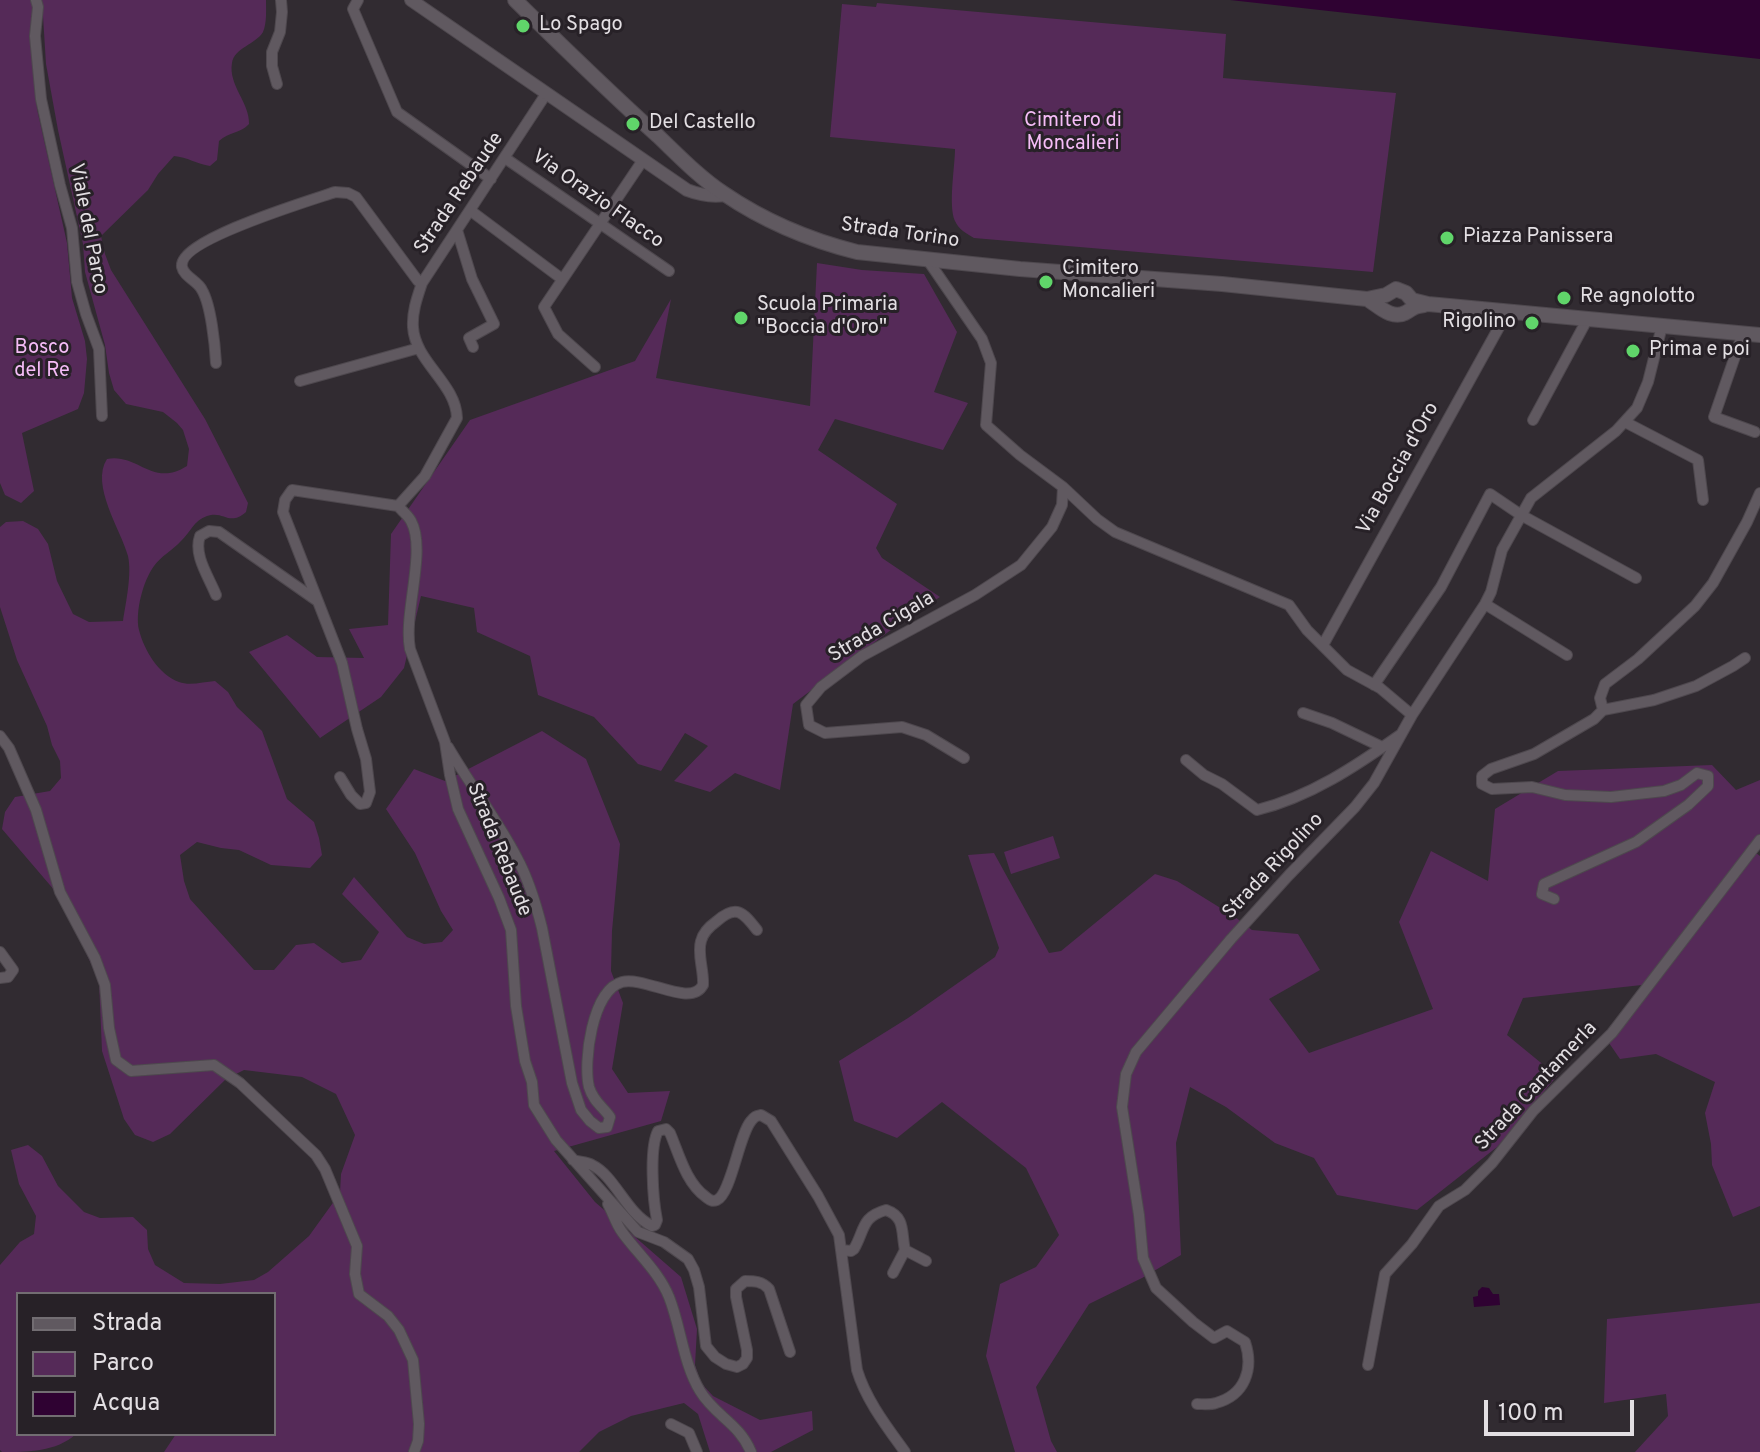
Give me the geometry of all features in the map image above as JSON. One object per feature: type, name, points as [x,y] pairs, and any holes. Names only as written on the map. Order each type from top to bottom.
[{"type":"main road","name":"Strada Torino","points":[[515,0],[622,104],[725,195],[792,232],[834,246],[857,252],[1020,269],[1222,284],[1367,299],[1386,295],[1396,289],[1412,300],[1428,304],[1760,335]]},
{"type":"main road","name":"Strada Torino","points":[[1367,299],[1391,315],[1403,315],[1411,307],[1428,304]]},
{"type":"street","name":"Viale del Parco","points":[[36,0],[35,36],[41,99],[72,228],[77,282],[99,349],[102,416]]},
{"type":"street","points":[[277,84],[272,52],[280,32],[281,0]]},
{"type":"street","points":[[358,0],[353,9],[397,112],[491,179]]},
{"type":"street","points":[[411,0],[687,190],[712,197],[725,195]]},
{"type":"street","name":"Strada Rebaude","points":[[546,94],[422,283],[414,310],[413,330],[419,348],[447,388],[457,407],[457,418],[425,476],[398,506],[411,522],[416,537],[407,634],[445,742],[458,809],[511,930],[516,1006],[534,1105],[556,1140],[638,1232],[664,1242],[688,1259],[699,1287],[706,1346],[715,1357],[737,1367],[747,1358],[736,1297],[736,1289],[745,1281],[765,1284],[769,1289],[790,1352]]},
{"type":"street","name":"Via Orazio Flacco","points":[[505,158],[669,271]]},
{"type":"street","points":[[595,367],[558,334],[544,307],[643,160]]},
{"type":"street","points":[[216,363],[214,335],[203,291],[186,274],[182,262],[189,253],[217,235],[249,221],[335,192],[348,193],[356,197],[422,283]]},
{"type":"street","points":[[471,211],[562,279]]},
{"type":"street","points":[[457,230],[472,279],[494,324],[469,338],[473,347]]},
{"type":"street","points":[[927,259],[982,339],[991,363],[986,425],[1115,532],[1289,605],[1307,630],[1347,670],[1374,685],[1412,715]]},
{"type":"street","name":"Via Boccia d'Oro","points":[[1323,645],[1508,311]]},
{"type":"street","points":[[1533,420],[1588,318]]},
{"type":"street","name":"Strada Rigolino","points":[[1197,1404],[1216,1403],[1235,1393],[1248,1375],[1250,1358],[1245,1342],[1227,1331],[1214,1338],[1156,1288],[1143,1258],[1122,1107],[1126,1074],[1136,1052],[1231,939],[1374,783],[1412,715],[1485,604],[1502,550],[1531,498],[1625,422],[1637,408],[1648,382],[1662,326]]},
{"type":"street","points":[[1743,333],[1714,417],[1755,432]]},
{"type":"street","points":[[300,381],[419,348]]},
{"type":"street","points":[[1625,422],[1698,460],[1703,500]]},
{"type":"street","name":"Strada Cigala","points":[[964,758],[926,735],[902,727],[825,733],[809,725],[806,705],[821,687],[862,656],[975,595],[1021,565],[1052,527],[1062,505],[1063,487]]},
{"type":"street","points":[[340,777],[360,804],[366,803],[370,792],[366,759],[342,663],[283,512],[285,500],[292,490],[398,506]]},
{"type":"street","points":[[1603,710],[1600,698],[1605,684],[1638,659],[1695,606],[1713,583],[1760,493]]},
{"type":"street","points":[[1374,685],[1441,587],[1490,494],[1521,515],[1636,578]]},
{"type":"street","points":[[216,595],[197,545],[200,536],[209,531],[219,532],[318,601]]},
{"type":"street","points":[[1485,604],[1567,655]]},
{"type":"street","points":[[1554,899],[1542,894],[1544,884],[1636,842],[1688,805],[1708,786],[1708,776],[1697,773],[1681,785],[1664,791],[1611,797],[1565,795],[1532,787],[1492,789],[1482,784],[1482,776],[1491,769],[1534,754],[1594,719],[1603,710],[1644,703],[1696,686],[1745,658]]},
{"type":"street","points":[[1303,713],[1382,747]]},
{"type":"street","points":[[1186,760],[1257,810],[1277,806],[1332,780],[1403,733]]},
{"type":"street","points":[[0,736],[9,748],[36,810],[60,892],[95,958],[105,985],[116,1060],[131,1071],[214,1065],[240,1083],[316,1155],[325,1169],[357,1246],[355,1274],[359,1294],[394,1323],[413,1360],[419,1424],[414,1452]]},
{"type":"street","points":[[445,742],[518,858],[528,882],[542,928],[574,1092],[583,1114],[596,1126],[602,1129],[607,1127],[610,1117],[591,1094],[587,1077],[588,1058],[597,1011],[608,992],[620,983],[639,981],[681,994],[695,993],[703,985],[700,944],[708,928],[736,911],[743,914],[757,930]]},
{"type":"street","name":"Strada Cantamerla","points":[[1368,1365],[1385,1274],[1412,1244],[1439,1206],[1465,1190],[1492,1163],[1533,1111],[1612,1033],[1760,840]]},
{"type":"street","points":[[0,952],[13,970],[8,977],[0,978]]},
{"type":"street","points":[[573,1160],[588,1163],[601,1171],[637,1216],[653,1226],[657,1220],[653,1153],[658,1131],[666,1129],[670,1133],[683,1166],[698,1191],[712,1201],[720,1198],[727,1187],[749,1124],[756,1116],[763,1115],[774,1124],[836,1229],[842,1250],[860,1381],[905,1452]]},
{"type":"street","points":[[604,1195],[620,1230],[669,1296],[698,1387],[709,1405],[734,1425],[751,1452]]},
{"type":"street","points":[[842,1250],[854,1249],[865,1222],[886,1210],[901,1222],[905,1250],[893,1273]]},
{"type":"street","points":[[905,1250],[926,1261]]},
{"type":"street","points":[[671,1424],[689,1433],[697,1452]]},
{"type":"green space","name":"Bosco del Re","points":[[0,0],[32,0],[37,109],[67,243],[72,298],[87,359],[84,393],[78,409],[22,433],[34,491],[21,503],[5,495],[0,483]]},
{"type":"green space","points":[[42,0],[266,0],[263,32],[237,54],[232,63],[233,79],[249,124],[219,141],[217,160],[210,166],[174,156],[148,190],[101,236],[111,270],[205,419],[248,503],[246,512],[235,518],[213,515],[203,518],[154,566],[146,580],[139,606],[141,638],[153,661],[165,674],[183,683],[215,681],[262,731],[287,799],[314,822],[322,855],[310,868],[271,865],[239,850],[197,842],[180,855],[190,899],[254,970],[274,970],[296,945],[314,943],[342,963],[361,960],[379,932],[342,894],[354,877],[407,937],[424,944],[442,942],[453,930],[415,853],[386,809],[414,769],[445,781],[542,731],[586,759],[620,844],[611,971],[623,1003],[612,1069],[628,1093],[670,1091],[661,1121],[554,1151],[595,1202],[681,1277],[697,1329],[695,1365],[701,1383],[713,1396],[760,1420],[812,1411],[813,1430],[771,1452],[710,1452],[698,1414],[684,1403],[631,1416],[599,1432],[579,1452],[164,1452],[175,1436],[276,1436],[276,1292],[16,1292],[16,1436],[73,1436],[41,1450],[0,1450],[0,1265],[20,1242],[34,1234],[36,1216],[19,1184],[11,1150],[28,1145],[42,1156],[58,1186],[84,1212],[100,1218],[133,1217],[147,1230],[148,1249],[155,1265],[184,1283],[220,1284],[254,1280],[268,1272],[309,1236],[340,1193],[341,1174],[355,1135],[336,1094],[302,1077],[244,1070],[226,1079],[170,1134],[153,1142],[135,1135],[124,1119],[102,1051],[99,981],[61,898],[2,829],[5,812],[15,797],[50,791],[61,778],[60,761],[17,660],[0,607],[0,527],[6,522],[23,521],[38,529],[48,544],[57,581],[73,614],[89,622],[123,621],[129,563],[104,494],[102,481],[107,459],[118,458],[154,472],[175,472],[187,466],[189,449],[183,430],[177,423],[163,412],[126,404],[114,390],[85,272],[83,244],[46,64]]},
{"type":"green space","name":"Cimitero di Moncalieri","points":[[877,3],[1226,34],[1223,78],[1396,93],[1373,272],[974,238],[959,227],[953,214],[955,149],[830,137],[842,4],[876,7]]},
{"type":"green space","points":[[817,263],[924,274],[957,332],[934,392],[968,403],[943,450],[835,419],[818,450],[897,504],[876,548],[882,558],[940,597],[904,620],[793,704],[780,790],[735,773],[710,792],[674,781],[708,746],[685,733],[661,771],[638,764],[594,717],[538,695],[530,656],[477,632],[474,608],[421,596],[404,668],[381,697],[320,738],[249,652],[287,635],[317,657],[364,658],[349,629],[388,625],[391,534],[470,420],[635,361],[671,299],[656,378],[810,406]]},
{"type":"green space","points":[[1712,765],[1736,790],[1760,780],[1760,847],[1756,853],[1760,856],[1760,1206],[1733,1217],[1712,1165],[1705,1113],[1715,1082],[1656,1054],[1620,1059],[1609,1043],[1651,984],[1523,998],[1507,1035],[1557,1076],[1497,1147],[1417,1210],[1337,1195],[1314,1158],[1275,1143],[1226,1107],[1190,1087],[1176,1143],[1181,1255],[1089,1304],[1036,1387],[1057,1452],[1015,1452],[986,1356],[1000,1284],[1036,1267],[1059,1235],[1026,1168],[942,1102],[897,1138],[854,1121],[839,1061],[908,1018],[995,957],[999,948],[968,855],[994,853],[1049,953],[1061,951],[1155,874],[1177,881],[1252,930],[1298,934],[1320,970],[1269,999],[1309,1053],[1433,1009],[1399,922],[1431,851],[1488,881],[1495,809],[1558,771]]},
{"type":"green space","points":[[1053,836],[1060,858],[1011,874],[1004,852]]},
{"type":"green space","points":[[1760,1303],[1760,1452],[1635,1452],[1668,1416],[1666,1394],[1604,1403],[1607,1319]]},
{"type":"water","points":[[1230,0],[1760,0],[1760,59]]},
{"type":"water","points":[[1482,1287],[1499,1294],[1500,1305],[1474,1307],[1473,1297],[1478,1296]]},
{"type":"place","name":"Lo Spago","points":[[523,26]]},
{"type":"place","name":"Del Castello","points":[[633,124]]},
{"type":"place","name":"Piazza Panissera","points":[[1447,238]]},
{"type":"place","name":"Cimitero Moncalieri","points":[[1046,282]]},
{"type":"place","name":"Re agnolotto","points":[[1564,298]]},
{"type":"place","name":"Scuola Primaria \"Boccia d'Oro\"","points":[[741,318]]},
{"type":"place","name":"Rigolino","points":[[1532,323]]},
{"type":"place","name":"Prima e poi","points":[[1633,351]]}]
